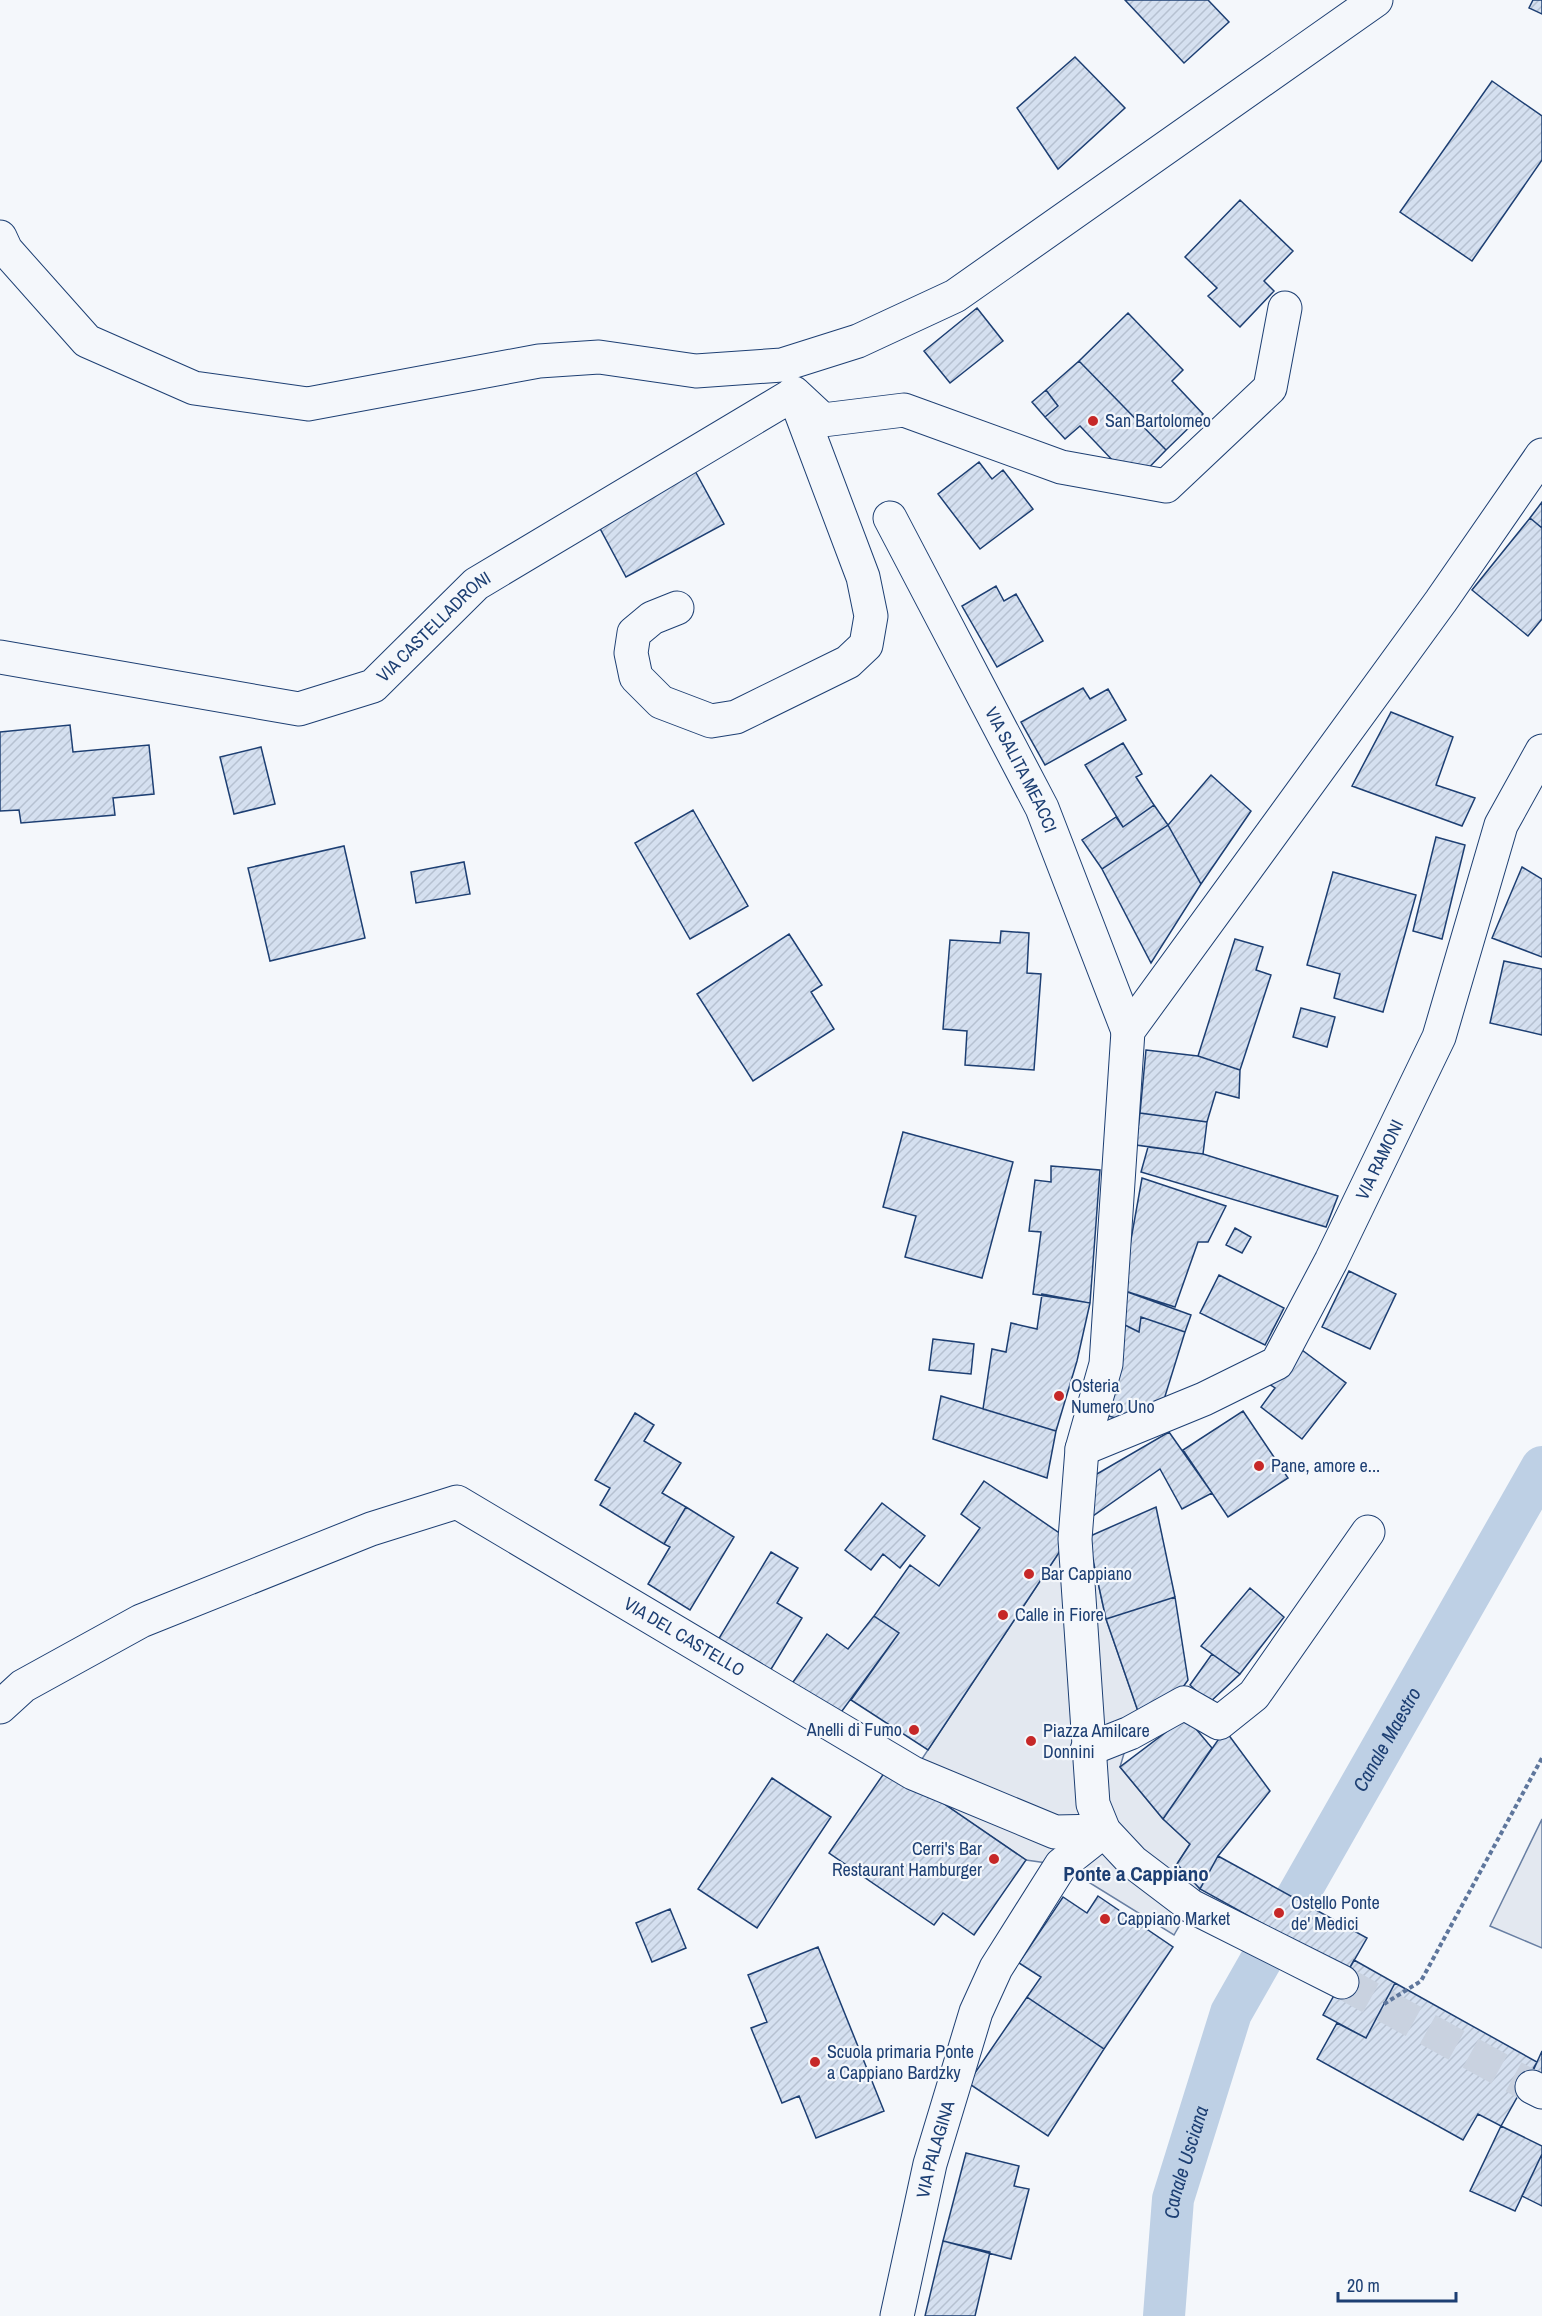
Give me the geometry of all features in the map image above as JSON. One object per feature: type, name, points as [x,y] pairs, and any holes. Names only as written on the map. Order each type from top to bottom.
[{"type":"street","points":[[0,237],[6,250],[87,342],[194,388],[308,404],[539,361],[599,357],[696,371],[788,379],[858,342],[955,296],[1376,0]]},
{"type":"street","points":[[788,379],[823,420],[904,410],[1061,467],[1167,486],[1270,388],[1285,308]]},
{"type":"street","points":[[677,608],[652,618],[634,633],[631,653],[636,677],[661,702],[687,714],[711,721],[736,717],[848,662],[866,645],[871,616],[863,577],[788,379]]},
{"type":"street","name":"VIA CASTELLADRONI","points":[[0,657],[299,709],[373,686],[476,584],[788,379]]},
{"type":"street","points":[[1342,1982],[1191,1906],[1133,1862],[1104,1831],[1093,1804],[1087,1750],[1075,1539],[1083,1449],[1106,1364],[1128,1031],[1441,601],[1542,454]]},
{"type":"street","name":"VIA SALITA MEACCI","points":[[890,518],[1042,808],[1128,1031]]},
{"type":"street","name":"VIA RAMONI","points":[[1083,1449],[1204,1400],[1277,1363],[1331,1261],[1439,1037],[1501,825],[1542,751]]},
{"type":"street","name":"VIA DEL CASTELLO","points":[[0,1707],[23,1686],[141,1621],[371,1529],[457,1502],[913,1773],[1055,1832],[1104,1831]]},
{"type":"street","points":[[1087,1750],[1130,1733],[1184,1703],[1219,1723],[1254,1695],[1368,1532]]},
{"type":"street","name":"VIA PALAGINA","points":[[897,2316],[930,2163],[976,2012],[996,1968],[1061,1865],[1104,1831]]},
{"type":"path","points":[[1384,2004],[1421,1981],[1542,1758]]},
{"type":"shaded area","name":"Piazza Amilcare Donnini","points":[[1088,1537],[1106,1619],[1141,1720],[1130,1733],[1120,1767],[1163,1819],[1190,1844],[1177,1864],[1200,1889],[1174,1935],[1061,1865],[1026,1860],[908,1780],[1068,1539]]},
{"type":"shaded area","points":[[1542,1819],[1542,1948],[1490,1926]]},
{"type":"building","points":[[1125,0],[1208,0],[1229,22],[1184,63]]},
{"type":"building","points":[[1533,0],[1542,0],[1542,14],[1529,8]]},
{"type":"building","points":[[1075,57],[1125,108],[1058,169],[1017,108]]},
{"type":"building","points":[[1492,81],[1542,116],[1542,160],[1472,261],[1400,212]]},
{"type":"building","points":[[1240,200],[1293,251],[1264,281],[1274,291],[1240,327],[1208,296],[1217,288],[1185,257]]},
{"type":"building","points":[[977,308],[1003,341],[950,383],[924,351]]},
{"type":"building","points":[[1128,313],[1183,370],[1172,381],[1203,414],[1166,450],[1079,361]]},
{"type":"building","name":"San Bartolomeo","points":[[1079,361],[1166,450],[1134,483],[1080,426],[1065,439],[1045,417],[1058,406],[1046,390]]},
{"type":"building","points":[[1046,390],[1058,406],[1045,417],[1032,402]]},
{"type":"building","points":[[979,462],[992,479],[1003,470],[1033,509],[980,549],[938,494]]},
{"type":"building","points":[[694,469],[724,524],[626,577],[596,521]]},
{"type":"building","points":[[1542,502],[1542,528],[1530,518]]},
{"type":"building","points":[[1530,518],[1542,528],[1542,619],[1528,636],[1472,590]]},
{"type":"building","points":[[996,586],[1004,601],[1016,594],[1043,641],[997,667],[962,606]]},
{"type":"building","points":[[1083,688],[1090,699],[1108,689],[1126,720],[1045,765],[1021,722]]},
{"type":"building","points":[[1391,712],[1453,737],[1436,785],[1475,798],[1462,826],[1352,786]]},
{"type":"building","points":[[70,725],[73,752],[149,745],[154,794],[113,798],[115,815],[21,823],[19,810],[0,811],[0,732]]},
{"type":"building","points":[[1123,743],[1142,774],[1136,777],[1154,805],[1123,827],[1085,765]]},
{"type":"building","points":[[261,747],[275,804],[234,814],[220,757]]},
{"type":"building","points":[[1211,775],[1251,811],[1201,884],[1168,825]]},
{"type":"building","points":[[1154,805],[1168,825],[1102,869],[1082,840],[1116,817],[1123,827]]},
{"type":"building","points":[[693,810],[748,906],[690,939],[635,843]]},
{"type":"building","points":[[1168,825],[1201,884],[1151,963],[1102,869]]},
{"type":"building","points":[[1436,837],[1465,845],[1442,939],[1413,931]]},
{"type":"building","points":[[344,846],[365,938],[270,961],[248,868]]},
{"type":"building","points":[[464,862],[470,894],[416,903],[411,872]]},
{"type":"building","points":[[1522,867],[1542,879],[1542,957],[1492,938]]},
{"type":"building","points":[[1333,872],[1416,895],[1383,1012],[1334,998],[1340,974],[1307,965]]},
{"type":"building","points":[[1001,931],[1029,933],[1027,973],[1041,974],[1034,1070],[965,1065],[967,1031],[943,1029],[950,940],[1000,943]]},
{"type":"building","points":[[789,934],[822,985],[811,992],[834,1029],[753,1081],[697,994]]},
{"type":"building","points":[[1235,939],[1263,947],[1256,970],[1271,975],[1240,1070],[1198,1056]]},
{"type":"building","points":[[1504,961],[1542,969],[1542,1035],[1490,1023]]},
{"type":"building","points":[[1301,1008],[1335,1017],[1327,1047],[1293,1037]]},
{"type":"building","points":[[1146,1050],[1198,1056],[1240,1070],[1239,1098],[1216,1092],[1207,1122],[1140,1113]]},
{"type":"building","points":[[1140,1113],[1207,1122],[1203,1154],[1136,1145]]},
{"type":"building","points":[[903,1132],[1013,1162],[982,1278],[905,1257],[916,1216],[883,1207]]},
{"type":"building","points":[[1148,1147],[1203,1154],[1338,1196],[1326,1227],[1141,1172]]},
{"type":"building","points":[[1051,1166],[1100,1170],[1090,1303],[1033,1294],[1041,1232],[1029,1231],[1035,1180],[1051,1182]]},
{"type":"building","points":[[1142,1178],[1226,1206],[1208,1242],[1198,1242],[1175,1307],[1122,1290]]},
{"type":"building","points":[[1235,1228],[1251,1237],[1242,1253],[1226,1245]]},
{"type":"building","points":[[1349,1271],[1396,1294],[1370,1349],[1322,1327]]},
{"type":"building","points":[[1219,1275],[1284,1308],[1265,1345],[1200,1313]]},
{"type":"building","points":[[1122,1290],[1191,1315],[1185,1332],[1141,1317],[1139,1332],[1117,1321]]},
{"type":"building","points":[[1042,1294],[1090,1303],[1077,1361],[1056,1431],[983,1409],[992,1349],[1006,1352],[1011,1323],[1037,1329]]},
{"type":"building","points":[[1141,1317],[1185,1332],[1162,1406],[1128,1421],[1100,1414],[1117,1321],[1139,1332]]},
{"type":"building","points":[[933,1339],[974,1344],[971,1374],[929,1370]]},
{"type":"building","points":[[1298,1347],[1346,1383],[1302,1439],[1261,1407],[1275,1388],[1269,1384]]},
{"type":"building","points":[[941,1396],[1056,1431],[1047,1478],[933,1439]]},
{"type":"building","points":[[1243,1411],[1288,1478],[1228,1517],[1183,1450]]},
{"type":"building","points":[[635,1413],[654,1425],[644,1441],[681,1463],[662,1493],[686,1507],[664,1544],[600,1505],[610,1488],[595,1480]]},
{"type":"building","points":[[1169,1432],[1212,1493],[1182,1509],[1160,1469],[1090,1518],[1090,1478]]},
{"type":"building","points":[[984,1481],[1068,1539],[928,1750],[851,1700],[899,1633],[874,1616],[910,1565],[939,1586],[980,1528],[961,1514]]},
{"type":"building","points":[[882,1503],[925,1536],[900,1568],[883,1554],[871,1570],[845,1550]]},
{"type":"building","points":[[686,1507],[734,1537],[690,1610],[648,1584],[670,1547],[664,1544]]},
{"type":"building","points":[[1156,1507],[1175,1597],[1106,1619],[1088,1537]]},
{"type":"building","points":[[771,1552],[798,1568],[777,1603],[802,1618],[767,1676],[715,1645]]},
{"type":"building","points":[[1250,1588],[1284,1617],[1240,1674],[1201,1646]]},
{"type":"building","points":[[1175,1597],[1188,1680],[1171,1704],[1141,1720],[1106,1619]]},
{"type":"building","points":[[874,1616],[899,1633],[834,1722],[788,1689],[827,1634],[848,1649]]},
{"type":"building","points":[[1212,1654],[1240,1674],[1209,1703],[1190,1685]]},
{"type":"building","points":[[1186,1717],[1212,1748],[1163,1819],[1120,1767]]},
{"type":"building","points":[[1225,1730],[1270,1791],[1218,1856],[1200,1889],[1177,1864],[1190,1844],[1163,1819]]},
{"type":"building","points":[[889,1766],[1026,1860],[974,1935],[943,1913],[934,1925],[829,1853]]},
{"type":"building","points":[[772,1778],[831,1817],[757,1928],[698,1889]]},
{"type":"building","points":[[1218,1856],[1367,1938],[1348,1971],[1200,1889]]},
{"type":"building","points":[[1098,1896],[1173,1947],[1104,2049],[1027,1997],[1041,1977],[1019,1963],[1063,1897],[1087,1913]]},
{"type":"building","points":[[670,1909],[686,1948],[652,1962],[636,1923]]},
{"type":"building","name":"Scuola primaria Ponte a Cappiano Bardzky","points":[[818,1947],[884,2111],[816,2138],[799,2096],[782,2103],[751,2028],[767,2022],[748,1975]]},
{"type":"building","points":[[1354,1960],[1395,1983],[1366,2038],[1323,2015]]},
{"type":"building","points":[[1395,1983],[1537,2062],[1501,2126],[1478,2114],[1463,2140],[1317,2059],[1337,2023],[1366,2038]]},
{"type":"building","points":[[1027,1997],[1104,2049],[1048,2136],[968,2083]]},
{"type":"building","points":[[1542,2051],[1542,2076],[1533,2071]]},
{"type":"building","points":[[1501,2126],[1542,2146],[1542,2154],[1515,2211],[1470,2191]]},
{"type":"building","points":[[966,2153],[1019,2166],[1014,2186],[1029,2189],[1011,2259],[943,2241]]},
{"type":"building","points":[[1542,2154],[1542,2206],[1522,2196]]},
{"type":"building","points":[[943,2241],[990,2252],[975,2316],[925,2316]]},
{"type":"waterway","name":"Canale Maestro","points":[[1164,2316],[1173,2199],[1231,2013],[1542,1467]]},
{"type":"tunnel","points":[[1342,1982],[1532,2087]]},
{"type":"place","name":"San Bartolomeo","points":[[1093,421]]},
{"type":"place","name":"Osteria Numero Uno","points":[[1059,1396]]},
{"type":"place","name":"Pane, amore e...","points":[[1259,1466]]},
{"type":"place","name":"Bar Cappiano","points":[[1029,1574]]},
{"type":"place","name":"Calle in Fiore","points":[[1003,1615]]},
{"type":"place","name":"Anelli di Fumo","points":[[914,1730]]},
{"type":"place","name":"Piazza Amilcare Donnini","points":[[1031,1741]]},
{"type":"place","name":"Cerri's Bar Restaurant Hamburger","points":[[994,1859]]},
{"type":"place","name":"Ostello Ponte de' Medici","points":[[1279,1913]]},
{"type":"place","name":"Cappiano Market","points":[[1105,1919]]},
{"type":"place","name":"Scuola primaria Ponte a Cappiano Bardzky","points":[[815,2062]]},
{"type":"district","name":"Ponte a Cappiano","points":[[1136,1874]]},
{"type":"water label","name":"Canale Usciana","points":[[1188,2162]]}]
